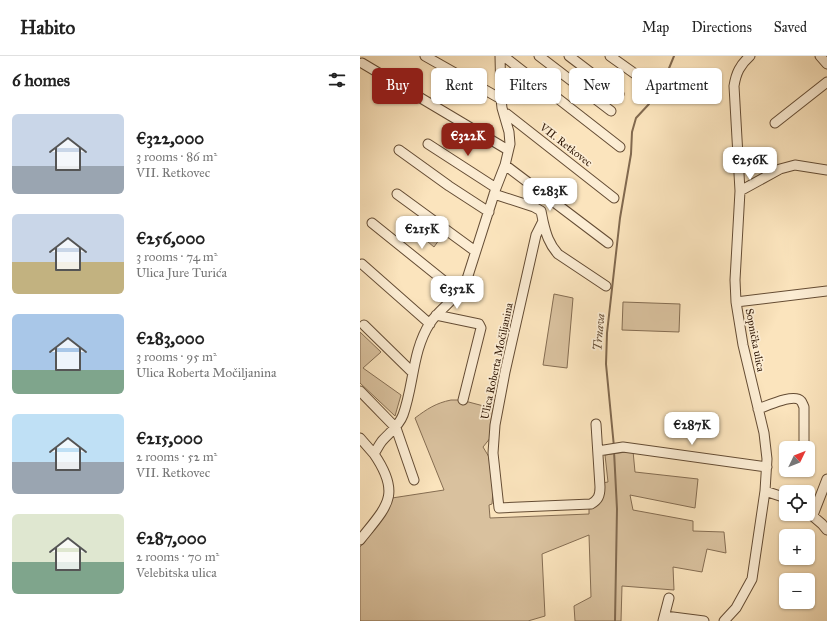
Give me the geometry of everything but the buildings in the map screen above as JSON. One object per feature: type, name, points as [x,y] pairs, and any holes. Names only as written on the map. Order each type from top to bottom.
[{"type":"street","points":[[425,56],[495,96]]},
{"type":"street","points":[[500,68],[500,56],[506,58],[620,147]]},
{"type":"street","points":[[538,56],[611,111]]},
{"type":"street","points":[[569,56],[585,68]]},
{"type":"street","points":[[610,56],[632,72]]},
{"type":"street","name":"Sopnička ulica","points":[[724,621],[736,608],[752,579],[765,491],[767,467],[766,446],[743,345],[736,302],[735,280],[740,191],[734,86],[735,76],[750,56]]},
{"type":"street","points":[[820,56],[827,64]]},
{"type":"street","points":[[362,63],[508,150]]},
{"type":"street","points":[[775,123],[827,82]]},
{"type":"street","points":[[374,454],[383,440],[396,428],[403,416],[409,394],[412,372],[420,346],[430,324],[436,315],[459,293],[466,282],[495,191],[505,165],[510,138],[502,104]]},
{"type":"street","name":"VII. Retkovec","points":[[504,114],[507,114],[614,198]]},
{"type":"street","points":[[428,144],[495,191],[541,211],[550,244],[558,254],[606,286]]},
{"type":"street","points":[[398,150],[489,212]]},
{"type":"street","points":[[505,165],[608,243]]},
{"type":"street","points":[[740,191],[780,169],[795,165],[827,170]]},
{"type":"street","points":[[397,194],[475,251]]},
{"type":"street","name":"Ulica Roberta Močiljanina","points":[[543,221],[536,235],[508,359],[495,425],[493,453],[499,508],[591,504],[597,501],[600,496],[598,451]]},
{"type":"street","points":[[372,223],[459,293]]},
{"type":"street","points":[[362,264],[430,324]]},
{"type":"street","points":[[736,302],[827,291]]},
{"type":"street","points":[[436,315],[479,324],[482,328],[463,400]]},
{"type":"street","points":[[364,325],[412,372]]},
{"type":"street","points":[[360,391],[396,428],[414,480]]},
{"type":"street","points":[[758,409],[787,399],[795,398],[801,401],[804,407],[804,441]]},
{"type":"street","points":[[596,424],[598,451],[623,447],[767,467]]},
{"type":"street","points":[[360,438],[374,454],[384,470],[390,491],[385,509],[360,540]]},
{"type":"street","points":[[815,504],[827,479]]},
{"type":"street","points":[[765,491],[779,496]]},
{"type":"street","points":[[815,516],[826,524]]},
{"type":"street","points":[[670,598],[664,618],[704,621]]},
{"type":"shaded area","points":[[430,223],[444,233],[434,247],[421,236]]},
{"type":"shaded area","points":[[554,294],[573,298],[567,368],[543,365]]},
{"type":"shaded area","points":[[623,302],[680,304],[679,332],[622,330]]},
{"type":"shaded area","points":[[360,332],[381,352],[363,368],[401,395],[395,416],[360,383]]},
{"type":"shaded area","points":[[451,400],[461,400],[495,409],[491,437],[483,447],[489,457],[493,492],[492,504],[489,505],[490,518],[589,514],[589,507],[602,483],[608,482],[605,455],[633,451],[635,472],[698,479],[695,508],[630,495],[633,510],[693,521],[693,531],[724,532],[726,553],[707,549],[702,572],[673,567],[674,590],[622,586],[621,621],[575,621],[574,606],[591,597],[589,535],[542,554],[545,616],[528,621],[360,621],[360,547],[377,526],[392,498],[444,490],[415,418],[432,407]]},
{"type":"waterway","name":"Trnava","points":[[614,447],[606,364],[607,333],[620,218],[631,154],[632,132],[636,118],[649,104],[665,78],[674,56]]},
{"type":"waterway","name":"Trnava","points":[[614,451],[617,509],[615,621]]}]
